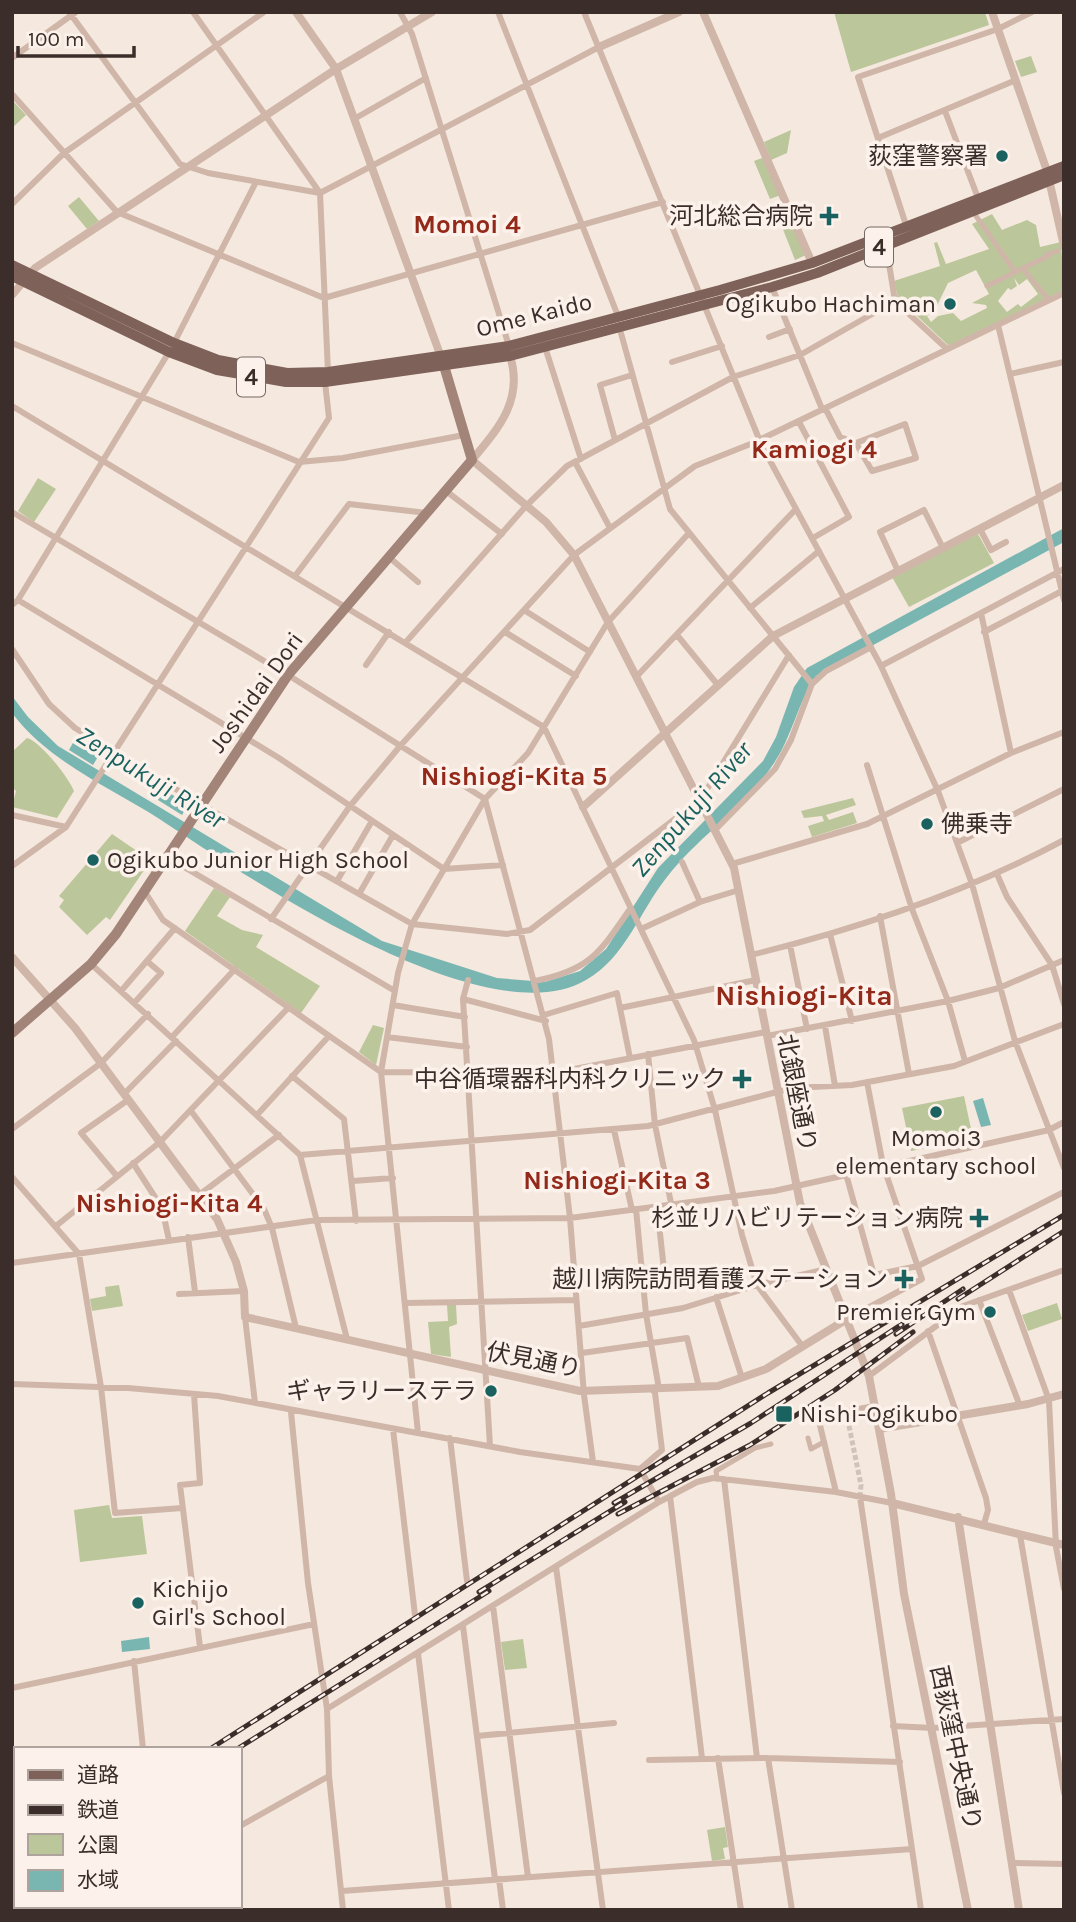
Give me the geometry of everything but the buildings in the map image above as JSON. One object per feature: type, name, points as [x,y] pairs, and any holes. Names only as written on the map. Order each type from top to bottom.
[{"type":"main road","name":"Ome Kaido","points":[[704,299],[772,287],[886,245],[1049,176],[1064,166]]},
{"type":"main road","name":"Ome Kaido","points":[[509,351],[704,299],[812,264],[978,198],[1049,176],[1064,176]]},
{"type":"main road","name":"Ome Kaido","points":[[12,265],[27,277],[172,347],[242,366],[327,377],[545,347],[619,321]]},
{"type":"main road","name":"Ome Kaido","points":[[12,276],[27,277]]},
{"type":"main road","points":[[443,362],[472,460]]},
{"type":"main road","name":"Joshidai Dori","points":[[12,1033],[91,964],[145,892],[288,676],[472,460]]},
{"type":"street","points":[[12,866],[66,827],[329,418],[320,193],[193,12]]},
{"type":"street","points":[[12,204],[64,153],[264,12]]},
{"type":"street","points":[[296,12],[336,69],[443,362]]},
{"type":"street","points":[[400,12],[409,26],[482,254],[513,374],[510,408],[496,432],[472,460]]},
{"type":"street","points":[[12,295],[27,277],[117,212],[336,69],[432,12]]},
{"type":"street","points":[[498,12],[619,321],[670,509],[811,683]]},
{"type":"street","points":[[583,12],[704,299],[760,440],[881,666],[938,791],[972,884],[1015,1041],[1064,1168]]},
{"type":"street","points":[[12,58],[72,13],[135,103],[185,167],[320,193],[598,47],[680,12]]},
{"type":"street","points":[[703,12],[812,264]]},
{"type":"street","points":[[987,286],[1046,257],[1049,252],[1060,249],[1049,176],[992,12]]},
{"type":"street","points":[[906,225],[858,77],[998,29],[1032,12]]},
{"type":"street","points":[[354,119],[426,78]]},
{"type":"street","points":[[878,138],[1016,80]]},
{"type":"street","points":[[12,94],[117,212],[324,298],[663,202]]},
{"type":"street","points":[[944,111],[978,198]]},
{"type":"street","points":[[256,182],[172,347],[15,603],[158,684],[246,738],[444,869],[503,865]]},
{"type":"street","points":[[12,191],[19,197]]},
{"type":"street","points":[[976,216],[1015,272]]},
{"type":"street","points":[[886,245],[895,301],[947,349]]},
{"type":"street","points":[[1023,269],[1049,300]]},
{"type":"street","points":[[772,287],[823,409],[841,437],[856,443],[872,471],[916,458],[905,424],[856,443]]},
{"type":"street","points":[[271,919],[349,806],[574,555],[695,466],[799,422],[1064,293]]},
{"type":"street","points":[[406,642],[526,506],[578,460],[733,377],[800,355],[895,301]]},
{"type":"street","points":[[998,325],[1052,548],[1061,570],[1064,600]]},
{"type":"street","points":[[769,337],[790,329]]},
{"type":"street","points":[[12,343],[299,462],[344,458],[464,435]]},
{"type":"street","points":[[672,362],[722,346]]},
{"type":"street","points":[[545,347],[578,460],[610,528]]},
{"type":"street","points":[[1010,374],[1064,362]]},
{"type":"street","points":[[615,440],[600,385],[632,375]]},
{"type":"street","points":[[12,406],[464,676],[544,727],[696,1047],[715,1110],[757,1284],[803,1347]]},
{"type":"street","points":[[799,422],[849,517],[813,538]]},
{"type":"street","name":"北銀座通り","points":[[472,460],[546,522],[574,555],[733,864],[796,1187],[869,1376],[879,1429]]},
{"type":"street","points":[[583,807],[772,636],[1064,485]]},
{"type":"street","points":[[446,491],[502,534]]},
{"type":"street","points":[[295,576],[349,504],[427,513]]},
{"type":"street","points":[[637,676],[796,509]]},
{"type":"street","points":[[898,571],[880,532],[924,510],[943,548]]},
{"type":"street","points":[[12,525],[16,514],[288,676],[485,799],[536,982],[554,1073],[593,1462]]},
{"type":"street","points":[[980,529],[992,550],[1006,542]]},
{"type":"street","points":[[418,1433],[412,1354],[380,1072],[402,958],[412,924],[485,799],[528,753],[608,622],[689,533]]},
{"type":"street","points":[[750,608],[819,551]]},
{"type":"street","points":[[390,558],[418,582]]},
{"type":"street","points":[[881,666],[1061,570]]},
{"type":"street","points":[[984,632],[1062,591]]},
{"type":"street","points":[[524,610],[590,652]]},
{"type":"street","points":[[981,613],[1011,753]]},
{"type":"street","points":[[366,665],[389,632]]},
{"type":"street","points":[[505,632],[576,676]]},
{"type":"street","points":[[677,635],[717,684]]},
{"type":"street","points":[[716,828],[775,769],[791,740],[811,683],[825,671],[870,646]]},
{"type":"street","points":[[12,649],[69,724],[202,805],[412,924],[448,930],[522,933],[701,799],[789,655]]},
{"type":"street","points":[[733,864],[841,833],[883,817],[1011,753],[1064,732]]},
{"type":"street","points":[[867,765],[911,906],[948,1001],[965,1061]]},
{"type":"street","points":[[957,843],[1064,789]]},
{"type":"street","points":[[12,815],[66,827]]},
{"type":"street","points":[[337,881],[372,821]]},
{"type":"street","points":[[359,894],[393,835]]},
{"type":"street","points":[[751,956],[830,934],[972,884],[1064,840]]},
{"type":"street","points":[[167,858],[395,991]]},
{"type":"street","points":[[682,862],[700,902]]},
{"type":"street","points":[[997,874],[1007,897],[1052,965],[1064,1004]]},
{"type":"street","points":[[639,926],[739,890]]},
{"type":"street","points":[[145,892],[163,920],[380,1072],[554,1073],[648,1054],[825,1026],[948,1001],[999,988],[1064,960]]},
{"type":"street","points":[[536,982],[578,970],[590,962],[609,942],[631,910]]},
{"type":"street","points":[[880,916],[909,1074]]},
{"type":"street","points":[[121,990],[175,928]]},
{"type":"street","points":[[830,934],[852,1021]]},
{"type":"street","points":[[790,945],[807,1029]]},
{"type":"street","points":[[12,957],[51,1000],[101,1063],[225,1234],[244,1291],[255,1404]]},
{"type":"street","points":[[135,1002],[161,973],[148,961]]},
{"type":"street","points":[[91,964],[300,1155],[347,1339]]},
{"type":"street","points":[[116,1175],[81,1133],[126,1097],[235,969]]},
{"type":"street","points":[[468,980],[463,999],[491,1446]]},
{"type":"street","points":[[620,1008],[756,980]]},
{"type":"street","points":[[463,999],[545,1018],[617,993],[630,1058]]},
{"type":"street","points":[[393,1005],[466,1017]]},
{"type":"street","points":[[56,1226],[160,1142],[289,1007]]},
{"type":"street","points":[[12,1129],[101,1063],[148,1014]]},
{"type":"street","points":[[300,1155],[655,1125],[792,1087],[867,1082],[965,1061],[1064,1024]]},
{"type":"street","points":[[825,1026],[835,1086]]},
{"type":"street","points":[[257,1115],[329,1036]]},
{"type":"street","points":[[387,1037],[467,1047]]},
{"type":"street","points":[[648,1054],[655,1125],[671,1203]]},
{"type":"street","points":[[292,1076],[344,1119],[356,1221]]},
{"type":"street","points":[[847,1319],[920,1282],[918,1266],[883,1166],[867,1082]]},
{"type":"street","points":[[191,1111],[259,1200],[272,1228],[296,1328]]},
{"type":"street","points":[[12,1255],[15,1263],[317,1220],[398,1222],[570,1218],[796,1187],[1049,1130],[1064,1122]]},
{"type":"street","points":[[12,1384],[194,1394],[640,1469],[662,1450],[634,1209],[614,1130]]},
{"type":"street","points":[[199,1195],[279,1135]]},
{"type":"street","points":[[133,1163],[162,1208],[169,1240]]},
{"type":"street","points":[[846,1174],[874,1275],[918,1266],[1064,1192]]},
{"type":"street","points":[[12,1177],[79,1254],[101,1387],[115,1513],[182,1508]]},
{"type":"street","points":[[353,1181],[393,1178]]},
{"type":"street","points":[[643,1282],[665,1279],[657,1206]]},
{"type":"street","points":[[188,1237],[195,1292]]},
{"type":"street","points":[[579,1326],[646,1314],[757,1284],[827,1269]]},
{"type":"street","points":[[869,1376],[963,1306],[1064,1270]]},
{"type":"street","points":[[1009,1290],[1049,1400],[1064,1589]]},
{"type":"street","points":[[179,1294],[244,1291]]},
{"type":"street","points":[[716,1297],[742,1378]]},
{"type":"street","points":[[406,1303],[576,1300]]},
{"type":"street","points":[[979,1300],[1020,1406]]},
{"type":"street","name":"伏見通り","points":[[245,1317],[584,1391],[718,1386],[766,1369],[847,1319]]},
{"type":"street","points":[[929,1331],[986,1498],[988,1510],[984,1524]]},
{"type":"street","points":[[582,1353],[687,1338],[699,1387]]},
{"type":"street","points":[[194,1394],[200,1483],[180,1485],[200,1647]]},
{"type":"street","points":[[879,1429],[1020,1406],[1064,1394]]},
{"type":"street","points":[[836,1492],[818,1417],[874,1406]]},
{"type":"street","points":[[291,1412],[314,1624],[327,1709],[329,1776],[343,1910]]},
{"type":"street","points":[[393,1429],[415,1615]]},
{"type":"street","name":"西荻窪中央通り","points":[[879,1429],[905,1594],[968,1910]]},
{"type":"street","points":[[450,1438],[467,1581]]},
{"type":"street","points":[[808,1438],[811,1449],[824,1442]]},
{"type":"street","points":[[757,1758],[720,1479],[716,1471],[755,1448],[771,1444]]},
{"type":"street","points":[[640,1469],[659,1502]]},
{"type":"street","points":[[327,1709],[659,1502],[706,1479],[836,1492],[958,1517],[1060,1544]]},
{"type":"street","points":[[670,1496],[702,1758]]},
{"type":"street","points":[[862,1497],[921,1910]]},
{"type":"street","points":[[958,1517],[1019,1910]]},
{"type":"street","points":[[1020,1535],[1064,1793]]},
{"type":"street","points":[[556,1567],[603,1910]]},
{"type":"street","points":[[493,1606],[528,1877]]},
{"type":"street","points":[[12,1688],[314,1624]]},
{"type":"street","points":[[463,1626],[503,1910]]},
{"type":"street","points":[[418,1653],[449,1910]]},
{"type":"street","points":[[134,1661],[143,1747]]},
{"type":"street","points":[[893,1726],[933,1728],[1064,1719]]},
{"type":"street","points":[[477,1736],[614,1723]]},
{"type":"street","points":[[718,1758],[741,1910]]},
{"type":"street","points":[[768,1758],[792,1910]]},
{"type":"street","points":[[649,1760],[768,1758],[900,1762]]},
{"type":"street","points":[[242,1825],[329,1776]]},
{"type":"street","points":[[342,1891],[912,1849]]},
{"type":"street","points":[[1012,1863],[1064,1864]]},
{"type":"green space","points":[[834,12],[985,12],[989,25],[851,72]]},
{"type":"green space","points":[[1031,56],[1037,72],[1021,77],[1015,61]]},
{"type":"green space","points":[[12,100],[26,115],[12,128]]},
{"type":"green space","points":[[791,130],[787,153],[771,160],[764,142]]},
{"type":"green space","points":[[765,157],[781,195],[770,199],[754,161]]},
{"type":"green space","points":[[79,197],[99,221],[87,229],[68,206]]},
{"type":"green space","points":[[785,204],[806,255],[795,260],[775,209]]},
{"type":"green space","points":[[992,214],[1002,230],[1027,220],[1036,225],[1040,247],[1061,242],[1064,290],[949,346],[898,298],[894,281],[940,266],[934,243],[937,242],[946,264],[989,249],[972,224]],"holes":[[[976,270],[989,294],[972,303],[986,305],[987,308],[961,321],[953,313],[938,316],[931,322],[927,316],[934,312],[948,283]],[[1014,278],[1019,285],[1027,279],[1038,294],[1021,307],[1018,304],[1007,312],[998,301],[1008,288],[1011,290],[1017,286]]]},
{"type":"green space","points":[[38,478],[56,489],[34,522],[18,511]]},
{"type":"green space","points":[[978,534],[994,563],[909,607],[892,577]]},
{"type":"green space","points":[[27,738],[54,761],[74,791],[57,818],[12,807],[16,791],[12,787],[12,752]]},
{"type":"green space","points":[[853,798],[856,805],[826,815],[829,820],[853,812],[857,823],[812,837],[808,826],[824,821],[822,816],[804,818],[801,811]]},
{"type":"green space","points":[[112,834],[137,851],[133,856],[147,866],[110,920],[106,917],[87,935],[59,907],[64,900],[59,896]]},
{"type":"green space","points":[[214,888],[230,897],[217,916],[242,930],[263,935],[256,947],[320,986],[301,1013],[185,931]]},
{"type":"green space","points":[[373,1025],[384,1028],[376,1065],[359,1052]]},
{"type":"green space","points":[[964,1096],[973,1138],[911,1151],[902,1108]]},
{"type":"green space","points":[[119,1285],[123,1306],[92,1311],[90,1299],[106,1296],[105,1287]]},
{"type":"green space","points":[[1057,1303],[1062,1319],[1028,1331],[1022,1315]]},
{"type":"green space","points":[[447,1305],[456,1305],[457,1324],[449,1327],[451,1357],[431,1354],[428,1322],[448,1321]]},
{"type":"green space","points":[[109,1505],[112,1518],[142,1516],[147,1554],[80,1562],[74,1510]]},
{"type":"green space","points":[[523,1639],[527,1668],[505,1670],[501,1642]]},
{"type":"green space","points":[[725,1827],[728,1847],[723,1848],[725,1859],[712,1861],[707,1830]]},
{"type":"water","points":[[1064,528],[1064,542],[816,676],[772,766],[748,795],[679,862],[612,959],[586,980],[543,992],[490,988],[430,970],[368,944],[250,877],[82,773],[44,746],[12,713],[12,696],[28,717],[58,746],[382,941],[497,978],[545,982],[580,971],[606,949],[658,868],[763,761],[776,737],[794,687],[807,668]]},
{"type":"water","points":[[74,741],[99,755],[93,765],[69,750]]},
{"type":"water","points":[[164,790],[188,804],[182,815],[158,800]]},
{"type":"water","points":[[983,1098],[991,1125],[981,1127],[973,1101]]},
{"type":"water","points":[[149,1637],[150,1649],[122,1652],[121,1641]]},
{"type":"tunnel","points":[[846,1411],[861,1485],[860,1497]]},
{"type":"railway","points":[[213,1747],[768,1393],[1064,1215]]},
{"type":"railway","points":[[958,1299],[1064,1231]]},
{"type":"railway","points":[[896,1334],[963,1289]]},
{"type":"railway","points":[[614,1503],[751,1423],[902,1324]]},
{"type":"railway","points":[[618,1514],[750,1445],[835,1390],[913,1332]]},
{"type":"railway","points":[[479,1592],[625,1502]]},
{"type":"railway","points":[[240,1747],[489,1591]]},
{"type":"place","name":"荻窪警察署","points":[[1002,156]]},
{"type":"place","name":"河北総合病院","points":[[829,216]]},
{"type":"place","name":"Ogikubo Hachiman","points":[[950,304]]},
{"type":"place","name":"佛乗寺","points":[[927,824]]},
{"type":"place","name":"Ogikubo Junior High School","points":[[93,860]]},
{"type":"place","name":"中谷循環器科内科クリニック","points":[[742,1079]]},
{"type":"place","name":"Momoi3 elementary school","points":[[936,1112]]},
{"type":"place","name":"杉並リハビリテーション病院","points":[[979,1218]]},
{"type":"place","name":"越川病院訪問看護ステーション","points":[[904,1279]]},
{"type":"place","name":"Premier Gym","points":[[990,1312]]},
{"type":"place","name":"ギャラリーステラ","points":[[491,1391]]},
{"type":"place","name":"Nishi-Ogikubo","points":[[784,1414]]},
{"type":"place","name":"Kichijo Girl's School","points":[[138,1603]]},
{"type":"district","name":"Momoi 4","points":[[467,224]]},
{"type":"district","name":"Kamiogi 4","points":[[814,449]]},
{"type":"district","name":"Nishiogi-Kita 5","points":[[514,776]]},
{"type":"district","name":"Nishiogi-Kita","points":[[804,995]]},
{"type":"district","name":"Nishiogi-Kita 3","points":[[617,1180]]},
{"type":"district","name":"Nishiogi-Kita 4","points":[[169,1203]]},
{"type":"water label","name":"Zenpukuji River","points":[[151,777]]},
{"type":"water label","name":"Zenpukuji River","points":[[691,809]]}]
